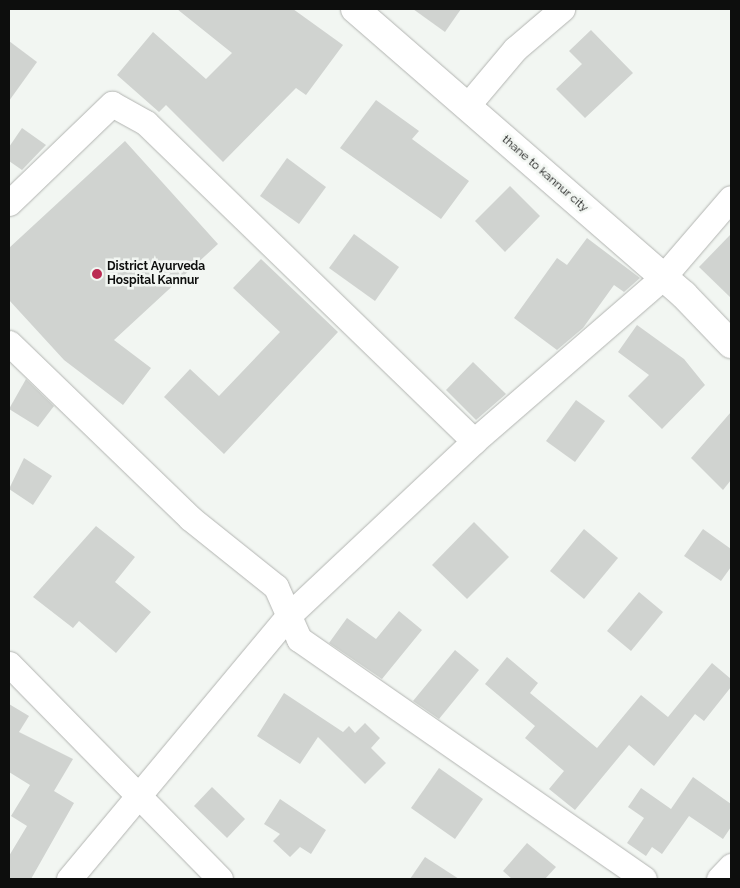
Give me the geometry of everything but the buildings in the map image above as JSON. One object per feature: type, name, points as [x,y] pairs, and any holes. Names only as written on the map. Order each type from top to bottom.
[{"type":"street","name":"thane to kannur city","points":[[355,9],[663,277],[731,344]]},
{"type":"street","points":[[467,106],[515,48],[562,9]]},
{"type":"street","points":[[9,203],[112,104],[146,123],[474,441]]},
{"type":"street","points":[[69,879],[134,796],[289,615],[474,441],[663,277],[731,198]]},
{"type":"street","points":[[9,343],[190,518],[276,587],[299,639],[644,879]]},
{"type":"street","points":[[9,664],[134,796],[220,879]]},
{"type":"street","points":[[719,879],[731,866]]},
{"type":"place","name":"District Ayurveda Hospital Kannur","points":[[97,274]]}]
